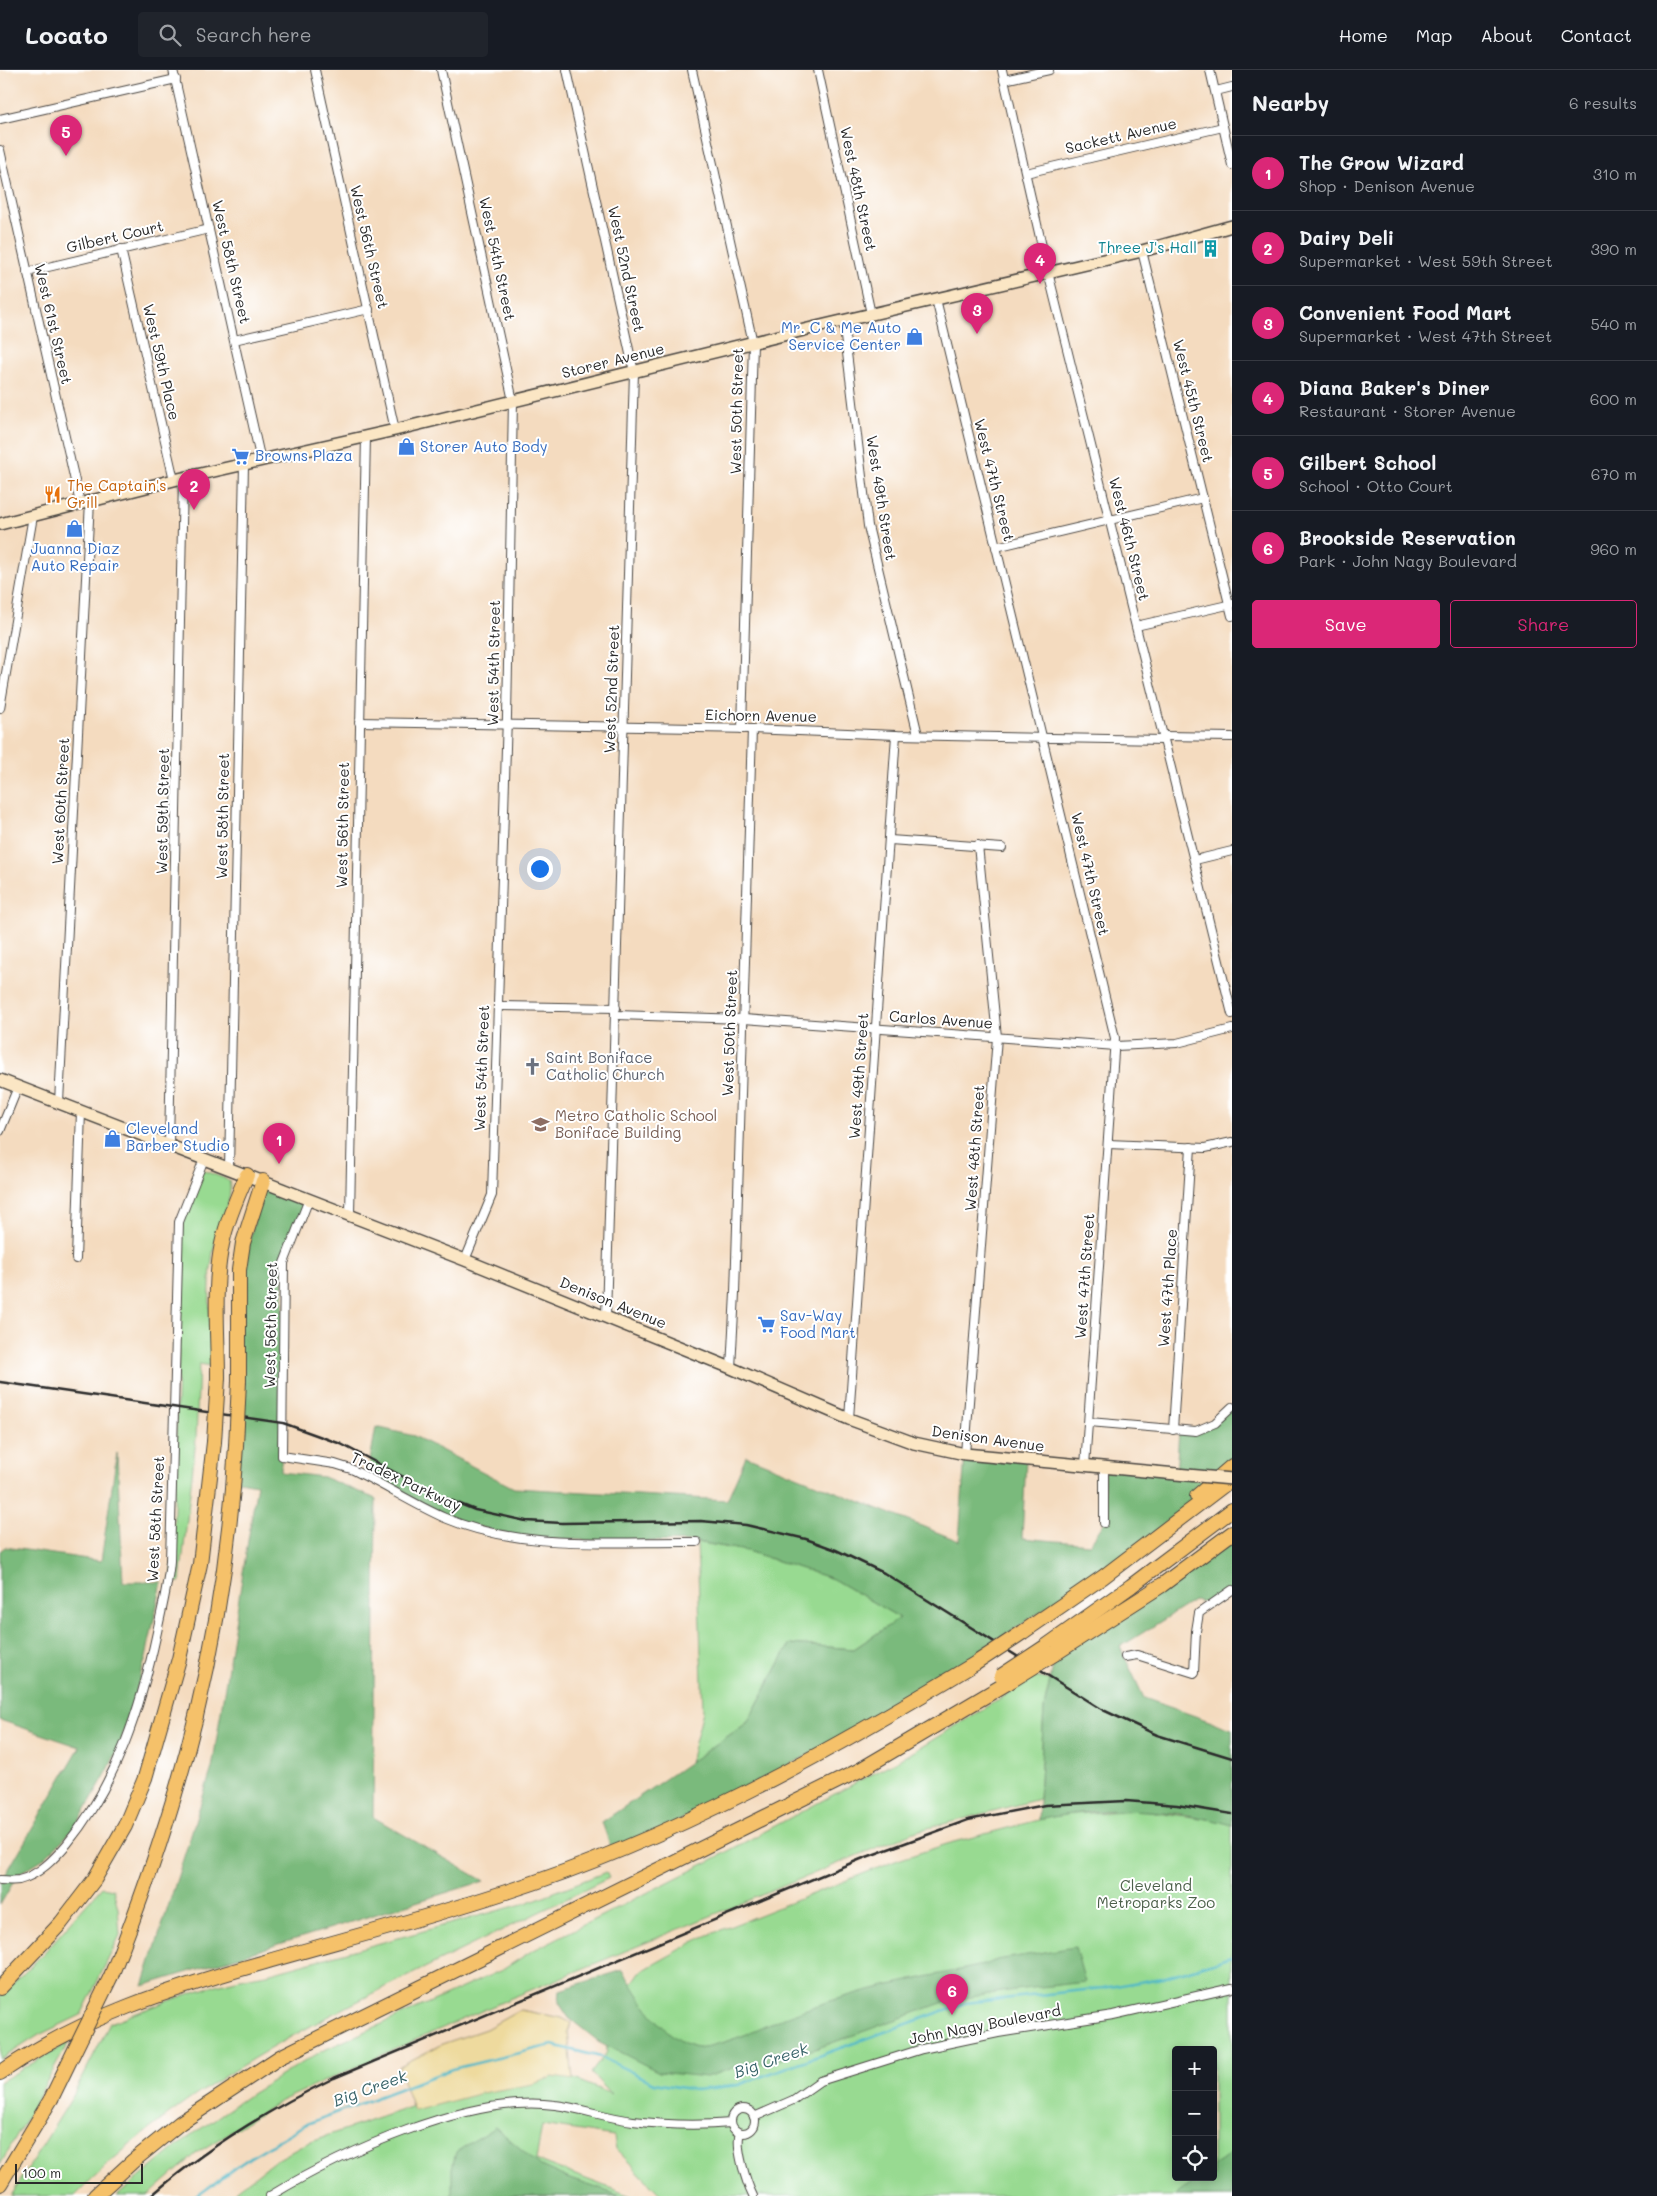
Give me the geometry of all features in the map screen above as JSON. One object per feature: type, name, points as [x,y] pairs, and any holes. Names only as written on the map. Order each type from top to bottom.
[{"type":"highway","points":[[0,1988],[61,1923],[94,1880],[118,1840],[142,1787],[179,1659],[192,1604],[207,1518],[218,1378],[220,1254],[226,1226],[247,1175]]},
{"type":"highway","points":[[0,2184],[51,2099],[111,1976],[158,1854],[193,1736],[220,1603],[233,1502],[239,1381],[239,1270],[243,1244],[264,1181]]},
{"type":"highway","points":[[1103,1577],[1232,1466]]},
{"type":"highway","points":[[0,2073],[73,2031],[169,1991],[506,1893],[651,1839],[764,1785],[888,1716],[976,1664],[1103,1577],[1232,1479]]},
{"type":"highway","points":[[1050,1650],[1232,1510]]},
{"type":"highway","points":[[95,2196],[133,2161],[180,2123],[280,2057],[874,1762],[1050,1650],[1162,1585],[1232,1533]]},
{"type":"main road","name":"Storer Avenue","points":[[0,524],[179,479],[395,430],[1048,271],[1142,251],[1232,226]]},
{"type":"main road","name":"Denison Avenue","points":[[0,1080],[350,1214],[606,1316],[849,1419],[914,1443],[966,1454],[1232,1479]]},
{"type":"street","name":"West 58th Street","points":[[174,70],[261,461]]},
{"type":"street","name":"West 56th Street","points":[[315,70],[395,430]]},
{"type":"street","name":"West 54th Street","points":[[441,70],[513,401],[506,724],[492,1195],[465,1260]]},
{"type":"street","name":"West 52nd Street","points":[[567,70],[634,372],[606,1316]]},
{"type":"street","name":"West 50th Street","points":[[692,70],[753,343],[742,729]]},
{"type":"street","name":"West 48th Street","points":[[818,70],[871,314]]},
{"type":"street","name":"West 46th Street","points":[[1002,70],[1048,271],[1232,1014]]},
{"type":"street","points":[[1004,80],[1049,70]]},
{"type":"street","points":[[1210,70],[1232,165]]},
{"type":"street","points":[[0,119],[176,79]]},
{"type":"street","points":[[1216,91],[1232,87]]},
{"type":"street","name":"Sackett Avenue","points":[[1026,173],[1223,127]]},
{"type":"street","name":"West 61st Street","points":[[0,150],[27,272],[85,502]]},
{"type":"street","name":"Gilbert Court","points":[[27,272],[209,229]]},
{"type":"street","name":"West 59th Place","points":[[121,250],[179,479]]},
{"type":"street","name":"West 45th Street","points":[[1142,251],[1231,604],[1232,616]]},
{"type":"street","name":"West 47th Street","points":[[936,299],[1116,1046],[1085,1466]]},
{"type":"street","points":[[234,340],[369,308]]},
{"type":"street","name":"West 49th Street","points":[[844,320],[870,540],[918,735]]},
{"type":"street","name":"West 56th Street","points":[[350,1214],[366,436]]},
{"type":"street","name":"West 58th Street","points":[[229,1168],[244,465]]},
{"type":"street","name":"West 59th Street","points":[[169,1145],[179,479]]},
{"type":"street","points":[[996,547],[1203,498]]},
{"type":"street","name":"West 60th Street","points":[[59,1102],[85,502]]},
{"type":"street","points":[[0,708],[33,516]]},
{"type":"street","points":[[1136,626],[1231,604]]},
{"type":"street","name":"Eichorn Avenue","points":[[359,722],[752,728],[896,735],[1232,737]]},
{"type":"street","name":"West 50th Street","points":[[731,1368],[744,1019],[752,728]]},
{"type":"street","name":"West 49th Street","points":[[849,1419],[854,1320],[890,840],[896,735]]},
{"type":"street","points":[[890,840],[1002,848]]},
{"type":"street","name":"West 48th Street","points":[[966,1454],[997,1037],[978,845]]},
{"type":"street","points":[[1195,860],[1232,851]]},
{"type":"street","name":"Carlos Avenue","points":[[498,1006],[744,1019],[1116,1046],[1177,1043],[1232,1029]]},
{"type":"street","points":[[0,1132],[18,1087]]},
{"type":"street","points":[[76,1259],[82,1111]]},
{"type":"street","points":[[1108,1144],[1205,1148],[1232,1142]]},
{"type":"street","name":"West 47th Place","points":[[1173,1430],[1191,1147]]},
{"type":"street","name":"West 58th Street","points":[[0,1880],[19,1880],[46,1866],[86,1821],[118,1762],[130,1731],[150,1665],[168,1581],[170,1561],[179,1222],[204,1159]]},
{"type":"street","name":"West 56th Street","points":[[282,1456],[284,1263],[309,1199]]},
{"type":"street","points":[[1088,1422],[1196,1431],[1215,1423],[1232,1407]]},
{"type":"street","name":"Tradex Parkway","points":[[282,1456],[351,1469],[446,1518],[493,1533],[525,1539],[552,1541],[697,1542]]},
{"type":"street","points":[[1104,1468],[1104,1523]]},
{"type":"street","points":[[1124,1657],[1137,1655],[1194,1673],[1199,1613],[1232,1590]]},
{"type":"street","name":"John Nagy Boulevard","points":[[740,2133],[750,2130],[754,2124],[754,2117],[793,2100],[820,2081],[922,2050],[998,2033],[1113,2015],[1232,1988]]},
{"type":"street","points":[[270,2196],[303,2177],[410,2128],[470,2112],[520,2103],[554,2105],[632,2121],[695,2126],[731,2123]]},
{"type":"street","points":[[753,2196],[738,2149],[737,2140],[740,2133],[734,2129],[731,2123],[733,2115],[739,2110],[750,2111],[754,2117]]},
{"type":"green space","points":[[202,1170],[229,1180],[230,1188],[228,1203],[217,1234],[212,1257],[210,1304],[212,1366],[199,1364],[196,1439],[180,1582],[172,1582],[182,1220]]},
{"type":"green space","points":[[263,1181],[309,1199],[284,1263],[281,1472],[323,1477],[376,1499],[373,1817],[484,1881],[143,1986],[212,1768],[257,1484],[234,1480],[239,1289]]},
{"type":"green space","points":[[1232,1407],[1232,1466],[1145,1541],[888,1715],[613,1854],[602,1822],[747,1723],[790,1644],[854,1649],[900,1618],[833,1579],[747,1551],[697,1542],[525,1539],[446,1518],[367,1477],[376,1427],[414,1436],[514,1488],[727,1500],[746,1456],[959,1541],[965,1454],[1026,1460],[1022,1538],[1090,1544],[1104,1523],[1104,1468],[1176,1474],[1179,1431],[1207,1427]]},
{"type":"green space","points":[[117,1453],[123,1582],[162,1582],[146,1657],[121,1742],[108,1770],[75,1828],[43,1859],[18,1874],[0,1905],[0,1884],[80,1747],[0,1720],[0,1551],[5,1547],[101,1561]]},
{"type":"green space","points":[[1232,1533],[1232,1590],[1208,1605],[1195,1600],[1120,1647],[1144,1698],[1232,1729],[1232,1825],[1184,1815],[1135,1810],[1086,1812],[1038,1820],[1044,1708],[1056,1653]]},
{"type":"green space","points":[[697,1542],[747,1551],[833,1579],[900,1618],[854,1649],[790,1644],[747,1723],[690,1762],[703,1711]]},
{"type":"green space","points":[[1035,1677],[1050,1680],[1044,1708],[1039,1799],[917,1831],[509,1999],[281,2101],[198,2152],[148,2196],[117,2196],[186,2139],[252,2093],[322,2051],[504,1969],[530,1952],[704,1864],[913,1752]]},
{"type":"green space","name":"Cleveland Metroparks Zoo","points":[[1141,1810],[1232,1824],[1232,2196],[662,2196],[616,2149],[614,2136],[542,2125],[536,2160],[631,2196],[229,2196],[273,2162],[311,2141],[496,2078],[567,2076],[611,2094],[591,2073],[607,2052],[605,2022],[640,1972],[701,1938],[898,1860],[947,1844],[1057,1815]]},
{"type":"green space","points":[[606,1872],[609,1878],[363,1998],[232,2072],[190,2099],[150,2129],[111,2161],[75,2196],[11,2196],[73,2096],[110,2023],[168,2001],[227,1982],[267,1974],[526,1903]]},
{"type":"green space","points":[[102,1887],[113,1889],[118,1908],[120,1935],[81,2015],[39,2035],[0,2060],[0,1997],[41,1956]]},
{"type":"green space","points":[[1075,1947],[1085,1982],[1014,1990],[947,2001],[818,2048],[765,2064],[749,2063],[706,2077],[659,2072],[598,2041],[569,2018],[559,2003],[560,1990],[623,1970],[654,2016],[674,2037],[686,2043],[703,2047],[757,2030],[790,2015],[844,1997],[898,1983],[983,1965],[997,1960]]},
{"type":"green space","points":[[69,2042],[0,2165],[0,2082]]},
{"type":"green space","points":[[495,2127],[541,2166],[565,2177],[620,2196],[452,2196],[452,2168],[456,2152]]},
{"type":"green space","points":[[1232,2153],[1232,2196],[1175,2196],[1194,2181],[1217,2181],[1217,2164]]},
{"type":"sand","points":[[520,2010],[562,2018],[571,2023],[568,2031],[573,2080],[553,2077],[533,2084],[482,2093],[414,2111],[398,2067],[442,2044],[486,2029]]},
{"type":"waterway","name":"Big Creek","points":[[197,2196],[249,2158],[304,2125],[452,2069],[552,2045],[601,2057],[654,2083],[696,2090],[738,2085],[965,2003],[1103,1988],[1163,1978],[1232,1957]]},
{"type":"railway","points":[[0,1382],[283,1423],[341,1444],[440,1496],[475,1510],[526,1521],[562,1523],[701,1521],[746,1525],[806,1539],[836,1550],[884,1573],[1103,1710],[1157,1735],[1232,1758]]},
{"type":"railway","points":[[151,2196],[172,2178],[238,2131],[285,2103],[334,2078],[861,1859],[968,1820],[1045,1805],[1126,1801],[1177,1805],[1232,1814]]},
{"type":"place","name":"Gilbert School","points":[[66,156]]},
{"type":"place","name":"Three J's Hall","points":[[1211,248]]},
{"type":"place","name":"Diana Baker's Diner","points":[[1040,284]]},
{"type":"place","name":"Convenient Food Mart","points":[[977,334]]},
{"type":"place","name":"Mr. C & Me Auto Service Center","points":[[915,337]]},
{"type":"place","name":"Storer Auto Body","points":[[406,447]]},
{"type":"place","name":"Browns Plaza","points":[[241,456]]},
{"type":"place","name":"The Captain's Grill","points":[[53,495]]},
{"type":"place","name":"Dairy Deli","points":[[194,510]]},
{"type":"place","name":"Juanna Diaz Auto Repair","points":[[75,528]]},
{"type":"place","name":"Saint Boniface Catholic Church","points":[[532,1067]]},
{"type":"place","name":"Metro Catholic School Boniface Building","points":[[541,1125]]},
{"type":"place","name":"Cleveland Barber Studio","points":[[112,1138]]},
{"type":"place","name":"The Grow Wizard","points":[[279,1164]]},
{"type":"place","name":"Sav-Way Food Mart","points":[[766,1325]]},
{"type":"place","name":"Brookside Reservation","points":[[952,2015]]}]
